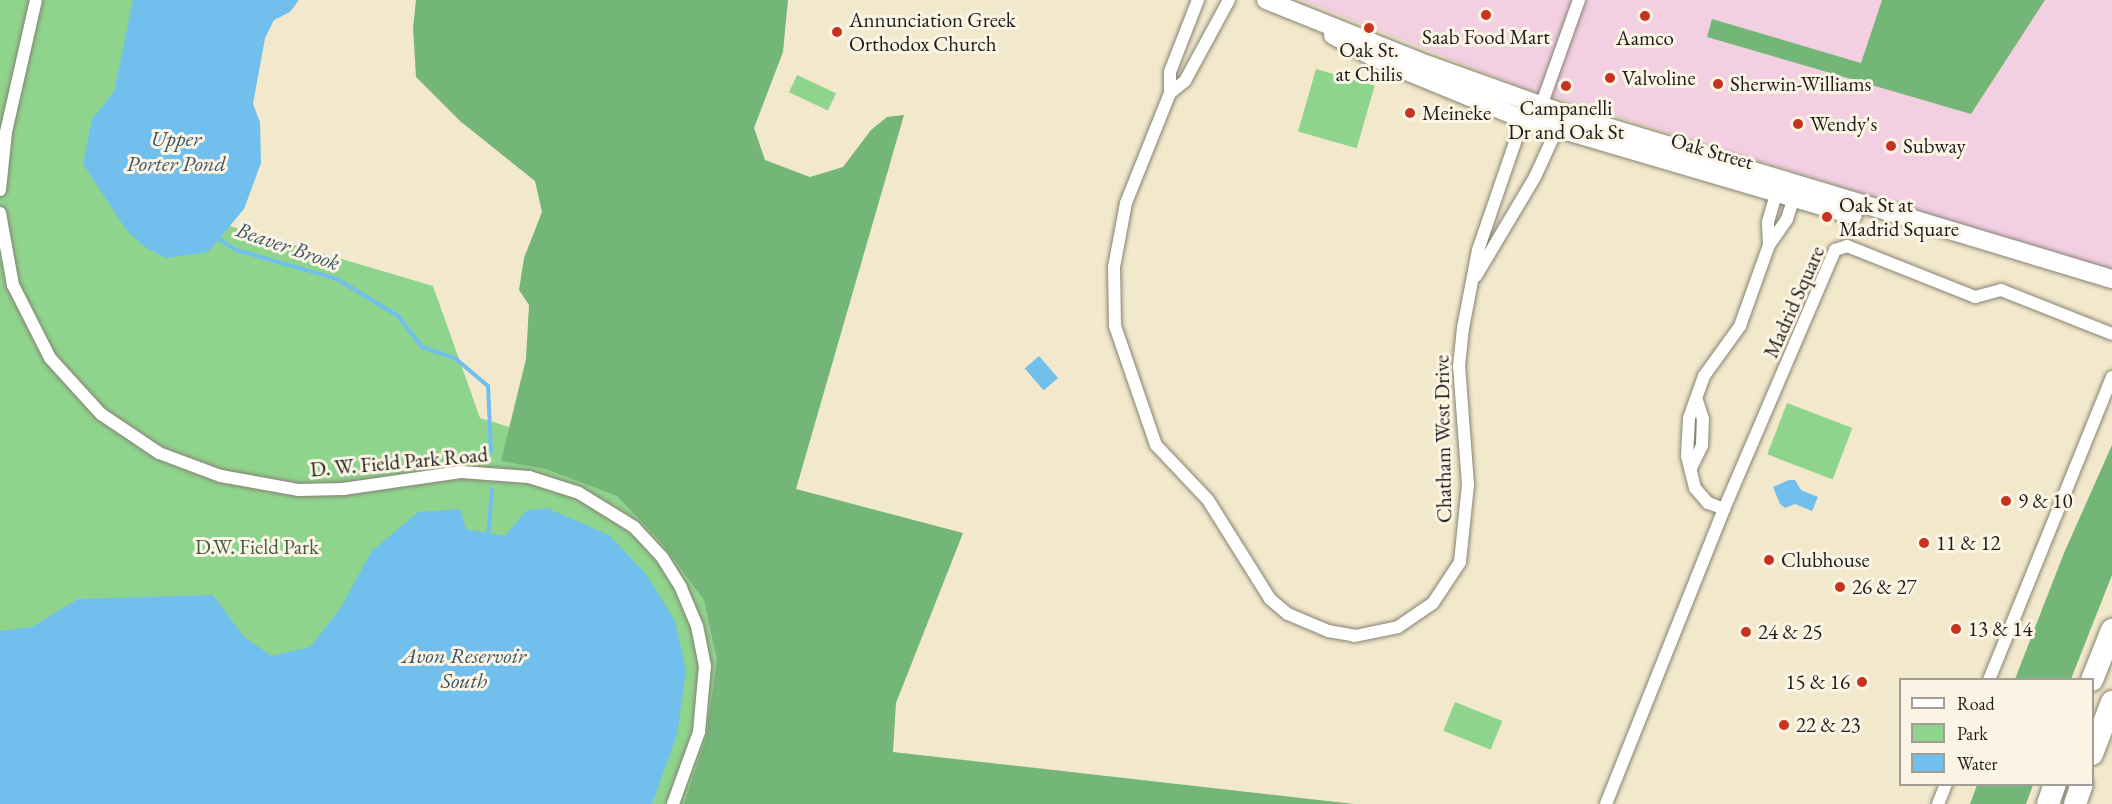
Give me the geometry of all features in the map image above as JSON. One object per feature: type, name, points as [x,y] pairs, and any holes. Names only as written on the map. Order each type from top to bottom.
[{"type":"highway","points":[[2093,678],[2112,630]]},
{"type":"highway","points":[[2094,749],[2112,702]]},
{"type":"highway","points":[[2048,804],[2054,786]]},
{"type":"highway","points":[[2075,804],[2081,786]]},
{"type":"main road","name":"Oak Street","points":[[1266,0],[1312,21],[1541,106],[1787,190],[2112,291]]},
{"type":"main road","name":"Oak Street","points":[[1312,21],[1367,54],[1523,118],[1557,129],[2112,279]]},
{"type":"street","points":[[0,190],[6,132],[36,0]]},
{"type":"street","name":"Chatham West Drive","points":[[1198,0],[1170,72],[1170,93],[1126,203],[1113,277],[1115,327],[1156,445],[1208,500],[1255,579],[1288,614],[1328,631],[1355,636],[1378,633],[1417,616],[1454,576],[1465,531],[1468,485],[1461,344],[1478,250],[1523,118]]},
{"type":"street","name":"Chatham West Drive","points":[[1170,93],[1185,81],[1229,0]]},
{"type":"street","points":[[1523,118],[1541,106],[1579,0]]},
{"type":"street","points":[[1541,106],[1557,129]]},
{"type":"street","name":"Chatham West Drive","points":[[1474,279],[1535,177],[1557,129]]},
{"type":"street","name":"Madrid Square","points":[[1769,245],[1768,222],[1787,190]]},
{"type":"street","name":"Madrid Square","points":[[1724,509],[1701,496],[1691,468],[1686,443],[1689,418],[1697,401],[1704,376],[1740,326],[1769,245],[1787,219],[1787,190]]},
{"type":"street","name":"D. W. Field Park Road","points":[[0,213],[13,285],[50,358],[101,414],[159,453],[221,476],[298,490],[343,489],[461,472],[529,477],[579,493],[634,527],[662,557],[681,588],[696,626],[705,666],[699,732],[673,804]]},
{"type":"street","name":"Madrid Square","points":[[1606,804],[1724,509],[1831,257],[1840,246],[1975,297],[2001,290],[2112,334]]},
{"type":"street","points":[[1990,678],[2112,377]]},
{"type":"street","points":[[1938,804],[1945,786]]},
{"type":"shaded area","points":[[1302,0],[2112,0],[2112,271],[1515,85]]},
{"type":"green space","name":"D.W. Field Park","points":[[0,0],[170,0],[115,192],[433,286],[480,418],[790,513],[726,804],[0,804]]},
{"type":"green space","points":[[416,0],[788,0],[783,52],[754,128],[765,160],[810,177],[843,167],[871,130],[887,117],[904,115],[796,489],[963,533],[896,703],[893,752],[1354,804],[684,804],[706,738],[717,660],[704,600],[662,543],[617,496],[546,469],[501,461],[526,359],[529,305],[519,290],[524,258],[542,212],[535,181],[460,121],[416,77],[413,28]]},
{"type":"green space","points":[[1882,0],[2045,0],[1971,114],[1707,37],[1712,19],[1861,63]]},
{"type":"green space","points":[[1316,69],[1375,86],[1357,148],[1298,131]]},
{"type":"green space","points":[[797,75],[836,93],[828,110],[789,92]]},
{"type":"green space","points":[[1787,403],[1852,428],[1833,479],[1767,454]]},
{"type":"green space","points":[[2112,445],[2112,575],[2071,678],[2015,678],[2064,553]]},
{"type":"green space","points":[[1455,702],[1502,721],[1491,750],[1443,731]]},
{"type":"green space","points":[[1976,786],[2033,786],[2026,804],[1970,804]]},
{"type":"water","name":"Upper Porter Pond","points":[[133,0],[299,0],[290,12],[274,20],[265,38],[253,104],[260,122],[261,163],[244,209],[208,252],[166,258],[146,248],[127,231],[83,164],[92,119],[114,92]]},
{"type":"water","points":[[1039,356],[1058,378],[1044,390],[1025,368]]},
{"type":"water","points":[[1789,480],[1795,480],[1801,490],[1818,497],[1812,511],[1795,504],[1785,508],[1780,504],[1773,487]]},
{"type":"water","name":"Avon Reservoir South","points":[[547,508],[609,535],[646,574],[675,621],[686,670],[677,735],[652,804],[0,804],[0,631],[32,627],[78,599],[213,595],[244,637],[272,656],[310,647],[340,609],[371,552],[418,512],[460,509],[466,529],[505,536],[526,511]]},
{"type":"waterway","name":"Beaver Brook","points":[[216,237],[236,250],[337,279],[398,316],[422,347],[456,359],[488,386],[491,452]]},
{"type":"waterway","name":"Beaver Brook","points":[[488,537],[492,489]]},
{"type":"place","name":"Saab Food Mart","points":[[1486,15]]},
{"type":"place","name":"Aamco","points":[[1645,16]]},
{"type":"place","name":"Oak St. at Chilis","points":[[1369,28]]},
{"type":"place","name":"Annunciation Greek Orthodox Church","points":[[837,32]]},
{"type":"place","name":"Valvoline","points":[[1610,78]]},
{"type":"place","name":"Sherwin-Williams","points":[[1718,84]]},
{"type":"place","name":"Campanelli Dr and Oak St","points":[[1566,86]]},
{"type":"place","name":"Meineke","points":[[1410,113]]},
{"type":"place","name":"Wendy's","points":[[1798,124]]},
{"type":"place","name":"Subway","points":[[1891,146]]},
{"type":"place","name":"Oak St at Madrid Square","points":[[1827,217]]},
{"type":"place","name":"9 & 10","points":[[2006,501]]},
{"type":"place","name":"11 & 12","points":[[1924,543]]},
{"type":"place","name":"Clubhouse","points":[[1769,560]]},
{"type":"place","name":"26 & 27","points":[[1840,587]]},
{"type":"place","name":"13 & 14","points":[[1956,629]]},
{"type":"place","name":"24 & 25","points":[[1746,632]]},
{"type":"place","name":"15 & 16","points":[[1862,682]]},
{"type":"place","name":"22 & 23","points":[[1784,725]]}]
